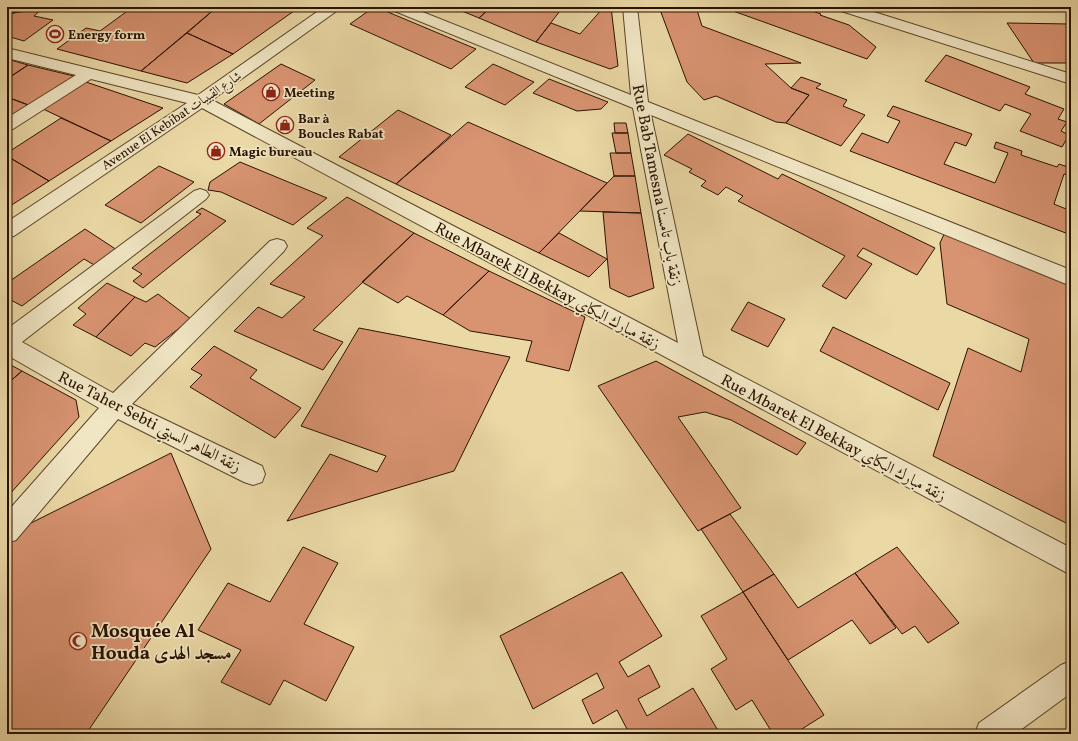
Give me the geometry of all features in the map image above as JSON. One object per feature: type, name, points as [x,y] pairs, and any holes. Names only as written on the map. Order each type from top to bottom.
[{"type":"street","name":"Avenue El Kebibat شارع القبيبات","points":[[7,231],[201,101],[334,7]]},
{"type":"street","points":[[397,7],[1071,278]]},
{"type":"street","name":"Rue Bab Tamesna زنقة باب تامسنا","points":[[630,7],[640,104],[693,362]]},
{"type":"street","points":[[843,7],[1071,79]]},
{"type":"street","name":"Rue Mbarek El Bekkay زنقة مبارك البكاي","points":[[7,53],[201,101],[1071,562]]},
{"type":"street","points":[[7,125],[88,74]]},
{"type":"street","points":[[7,343],[200,195]]},
{"type":"street","points":[[7,531],[115,406],[277,246]]},
{"type":"street","name":"Rue Taher Sebti زنقة الطاهر السبتي","points":[[7,343],[115,406],[253,474]]},
{"type":"street","points":[[990,734],[1071,675]]},
{"type":"building","points":[[7,7],[49,7],[7,14]]},
{"type":"building","points":[[125,7],[217,7],[141,71],[57,49],[86,28],[100,31],[130,9]]},
{"type":"building","points":[[217,7],[275,7],[294,11],[233,54],[187,33]]},
{"type":"building","points":[[374,7],[476,49],[451,69],[350,24]]},
{"type":"building","points":[[452,7],[491,7],[479,18]]},
{"type":"building","points":[[491,7],[563,7],[536,42],[479,18]]},
{"type":"building","points":[[600,7],[611,7],[618,66],[610,69],[536,42],[551,23],[580,34],[603,8]]},
{"type":"building","points":[[659,7],[696,7],[702,26],[801,63],[765,64],[791,88],[809,95],[786,123],[776,122],[716,96],[704,100],[687,82]]},
{"type":"building","points":[[728,7],[801,7],[849,25],[876,47],[867,59],[733,11]]},
{"type":"building","points":[[1035,7],[1071,7],[1071,10]]},
{"type":"building","points":[[43,8],[34,16],[53,20],[24,41],[7,36],[7,14]]},
{"type":"building","points":[[1007,23],[1071,24],[1071,63],[1034,63]]},
{"type":"building","points":[[187,33],[233,54],[187,83],[141,71]]},
{"type":"building","points":[[946,55],[1030,87],[1025,94],[1064,109],[1058,119],[1067,122],[1061,131],[1069,135],[1062,147],[1020,131],[1031,114],[1005,104],[1000,111],[925,81]]},
{"type":"building","points":[[7,59],[28,65],[7,79]]},
{"type":"building","name":"Meeting","points":[[281,64],[315,80],[259,124],[224,104]]},
{"type":"building","points":[[493,64],[534,82],[505,105],[465,87]]},
{"type":"building","points":[[28,65],[78,77],[31,106],[7,97],[7,79]]},
{"type":"building","points":[[801,77],[821,84],[816,88],[847,100],[843,106],[865,115],[841,146],[786,123],[809,95],[791,88]]},
{"type":"building","points":[[549,79],[608,102],[601,109],[577,111],[533,93]]},
{"type":"building","points":[[86,82],[163,108],[111,141],[43,109]]},
{"type":"building","points":[[7,97],[31,106],[7,120]]},
{"type":"building","points":[[893,106],[972,134],[966,146],[955,142],[944,164],[995,183],[1008,153],[994,148],[996,142],[1022,151],[1021,155],[1057,167],[1059,164],[1071,168],[1071,176],[1064,174],[1054,204],[1071,211],[1071,235],[850,151],[862,133],[888,143],[900,121],[887,116]]},
{"type":"building","points":[[398,110],[451,135],[396,184],[339,157]]},
{"type":"building","points":[[61,118],[111,141],[49,181],[7,156],[7,153]]},
{"type":"building","points":[[468,122],[607,183],[539,253],[396,184]]},
{"type":"building","points":[[614,123],[626,123],[628,133],[615,133]]},
{"type":"building","points":[[612,133],[628,133],[631,153],[616,153]]},
{"type":"building","points":[[688,134],[778,179],[782,174],[935,248],[917,275],[863,248],[857,256],[872,264],[846,299],[822,286],[845,256],[738,201],[743,196],[726,187],[718,195],[701,186],[706,181],[689,172],[692,169],[664,155]]},
{"type":"building","points":[[610,153],[631,153],[635,176],[614,176]]},
{"type":"building","points":[[7,156],[49,181],[7,208]]},
{"type":"building","points":[[240,162],[327,198],[293,225],[221,192],[208,190],[210,182]]},
{"type":"building","points":[[159,166],[194,182],[141,223],[105,205]]},
{"type":"building","points":[[614,176],[635,176],[641,213],[580,211]]},
{"type":"building","points":[[347,197],[414,233],[313,330],[343,342],[323,370],[234,331],[258,307],[282,318],[305,297],[270,284],[323,236],[307,228]]},
{"type":"building","points":[[202,208],[226,221],[143,288],[133,281],[142,274],[132,268],[201,214],[196,212]]},
{"type":"building","points":[[603,212],[641,213],[654,288],[629,297],[610,288]]},
{"type":"building","points":[[85,229],[117,250],[96,266],[84,259],[22,306],[7,298],[7,283]]},
{"type":"building","points":[[945,232],[1071,283],[1071,522],[1068,524],[933,456],[968,348],[1021,372],[1029,339],[947,304],[940,243]]},
{"type":"building","points":[[414,233],[489,271],[443,315],[407,296],[398,303],[362,282]]},
{"type":"building","points":[[559,233],[607,259],[589,277],[539,253]]},
{"type":"building","points":[[489,271],[585,317],[569,371],[526,361],[532,341],[470,331],[443,315]]},
{"type":"building","points":[[107,283],[135,297],[96,337],[73,325],[86,314],[78,308]]},
{"type":"building","points":[[158,294],[191,319],[155,347],[145,343],[131,356],[96,337],[135,297],[146,302]]},
{"type":"building","points":[[748,302],[785,319],[768,347],[731,330]]},
{"type":"building","points":[[833,327],[950,383],[938,410],[820,351]]},
{"type":"building","points":[[359,328],[510,357],[454,471],[287,521],[330,454],[377,472],[386,456],[301,426]]},
{"type":"building","points":[[214,346],[257,370],[250,378],[301,408],[275,438],[190,387],[202,375],[191,369]]},
{"type":"building","points":[[656,361],[806,443],[797,455],[731,420],[705,412],[678,417],[741,508],[698,531],[598,386]]},
{"type":"building","points":[[7,363],[22,371],[7,384]]},
{"type":"building","points":[[22,371],[76,400],[79,417],[8,496],[7,384]]},
{"type":"building","name":"Mosquée Al Houda مسجد الهدى","points":[[171,453],[211,549],[86,734],[7,734],[7,535]]},
{"type":"building","points":[[730,514],[774,574],[743,592],[701,529]]},
{"type":"building","points":[[303,547],[338,563],[304,624],[354,647],[326,701],[284,680],[270,705],[221,682],[241,650],[198,630],[228,583],[270,602]]},
{"type":"building","points":[[897,547],[959,623],[928,643],[915,626],[902,634],[855,573]]},
{"type":"building","points":[[622,572],[662,636],[619,662],[628,677],[649,665],[660,687],[638,699],[647,716],[693,688],[720,734],[623,734],[628,731],[617,710],[593,724],[582,700],[604,688],[597,673],[533,709],[500,636]]},
{"type":"building","points":[[855,573],[896,628],[870,644],[852,620],[788,660],[743,592],[774,574],[798,608]]},
{"type":"building","points":[[743,592],[824,715],[794,734],[773,734],[752,700],[736,710],[711,669],[727,659],[701,616]]},
{"type":"place","name":"Energy form","points":[[55,34]]},
{"type":"place","name":"Meeting","points":[[271,92]]},
{"type":"place","name":"Bar à Boucles Rabat","points":[[285,125]]},
{"type":"place","name":"Magic bureau","points":[[216,151]]},
{"type":"place","name":"Mosquée Al Houda مسجد الهدى","points":[[78,641]]}]
